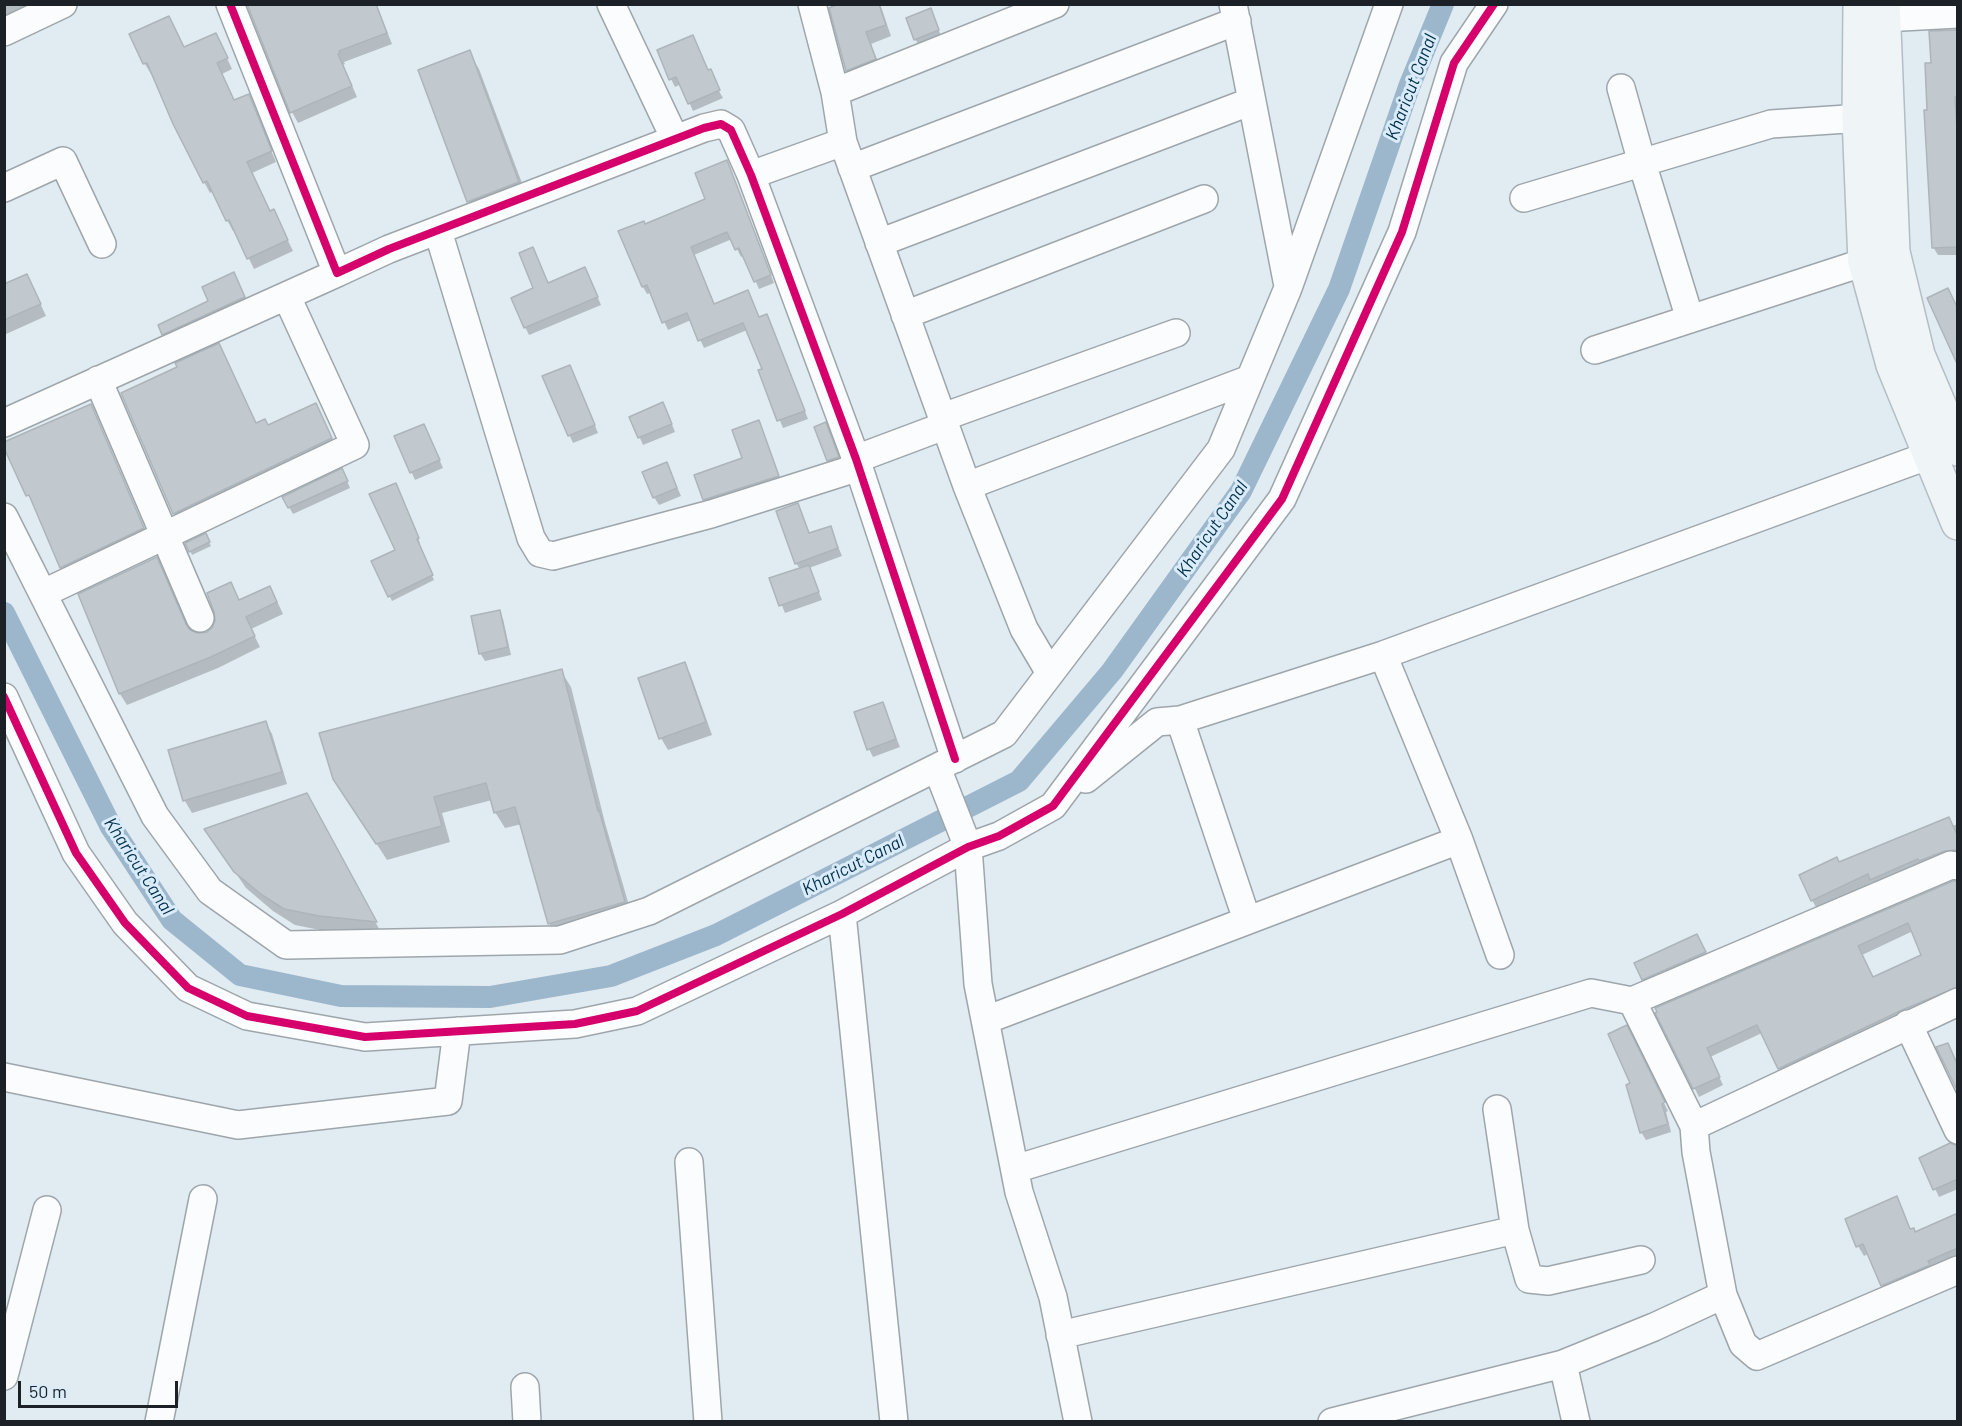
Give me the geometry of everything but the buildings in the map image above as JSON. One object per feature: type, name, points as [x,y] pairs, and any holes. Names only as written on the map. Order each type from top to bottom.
[{"type":"main road","points":[[1875,9],[1873,117],[1864,262],[1893,365],[1949,435]]},
{"type":"main road","points":[[1873,117],[1893,252],[1918,355],[1949,435],[1958,523]]},
{"type":"street","points":[[4,32],[63,4]]},
{"type":"street","points":[[230,4],[337,273]]},
{"type":"street","points":[[611,4],[675,139]]},
{"type":"street","points":[[812,4],[835,92],[843,142],[852,168],[967,486],[1024,629],[1050,673]]},
{"type":"street","points":[[835,92],[1055,4]]},
{"type":"street","points":[[4,517],[155,816],[210,891],[286,945],[560,940],[649,911],[1004,734],[1221,449],[1288,288],[1389,4]]},
{"type":"street","points":[[1053,806],[1282,499],[1402,232],[1454,63],[1494,4]]},
{"type":"street","points":[[1875,9],[1958,14]]},
{"type":"street","points":[[852,168],[1235,13],[1288,288]]},
{"type":"street","points":[[1621,88],[1690,319]]},
{"type":"street","points":[[879,243],[1252,101]]},
{"type":"street","points":[[1524,198],[1771,124],[1873,117]]},
{"type":"street","points":[[4,423],[389,249],[675,139],[721,124],[731,130],[751,175],[856,459],[967,844],[978,984],[1019,1192],[1053,1297],[1078,1422]]},
{"type":"street","points":[[751,175],[843,142]]},
{"type":"street","points":[[4,188],[63,161],[102,244]]},
{"type":"street","points":[[905,315],[1204,199]]},
{"type":"street","points":[[438,231],[531,538],[540,553],[553,556],[711,514],[850,470],[856,459],[943,422],[1176,333]]},
{"type":"street","points":[[1595,350],[1864,262]]},
{"type":"street","points":[[44,594],[355,445],[286,297]]},
{"type":"street","points":[[967,486],[1250,379]]},
{"type":"street","points":[[98,380],[200,618]]},
{"type":"street","points":[[4,697],[12,733],[76,853],[125,923],[188,988],[247,1016],[365,1037],[575,1024],[637,1011],[842,914],[967,844],[999,836],[1053,806],[1157,722],[1180,720],[1383,655],[1949,435]]},
{"type":"street","points":[[1383,655],[1459,840],[1500,955]]},
{"type":"street","points":[[1180,720],[1247,920]]},
{"type":"street","points":[[986,1020],[1459,840]]},
{"type":"street","points":[[1015,1169],[1591,993],[1632,1001],[1951,865],[1958,866]]},
{"type":"street","points":[[842,914],[894,1422]]},
{"type":"street","points":[[1632,1001],[1694,1126],[1696,1152],[1723,1295],[1743,1344],[1757,1356],[1958,1270]]},
{"type":"street","points":[[1694,1126],[1958,1002]]},
{"type":"street","points":[[1908,1024],[1958,1130]]},
{"type":"street","points":[[4,1077],[238,1125],[448,1101],[457,1031]]},
{"type":"street","points":[[1497,1109],[1515,1230],[1529,1279],[1548,1281],[1641,1260]]},
{"type":"street","points":[[689,1162],[708,1422]]},
{"type":"street","points":[[159,1422],[203,1199]]},
{"type":"street","points":[[4,1376],[47,1210]]},
{"type":"street","points":[[1060,1335],[1515,1230]]},
{"type":"street","points":[[1332,1422],[1563,1364],[1654,1327],[1723,1295]]},
{"type":"street","points":[[1563,1364],[1576,1422]]},
{"type":"street","points":[[525,1387],[527,1422]]},
{"type":"waterway","name":"Kharicut Canal","points":[[4,613],[111,827],[172,920],[240,975],[341,996],[490,997],[611,976],[716,935],[1019,781],[1112,671],[1241,491],[1339,289],[1409,87],[1443,4]]},
{"type":"cycle path","points":[[230,4],[337,273],[389,249],[704,128],[721,124],[731,130],[751,175],[856,459],[955,759]]},
{"type":"cycle path","points":[[4,697],[76,853],[125,923],[188,988],[247,1016],[365,1037],[575,1024],[637,1011],[842,914],[968,847],[999,836],[1053,806],[1282,499],[1402,232],[1454,63],[1494,4]]}]
